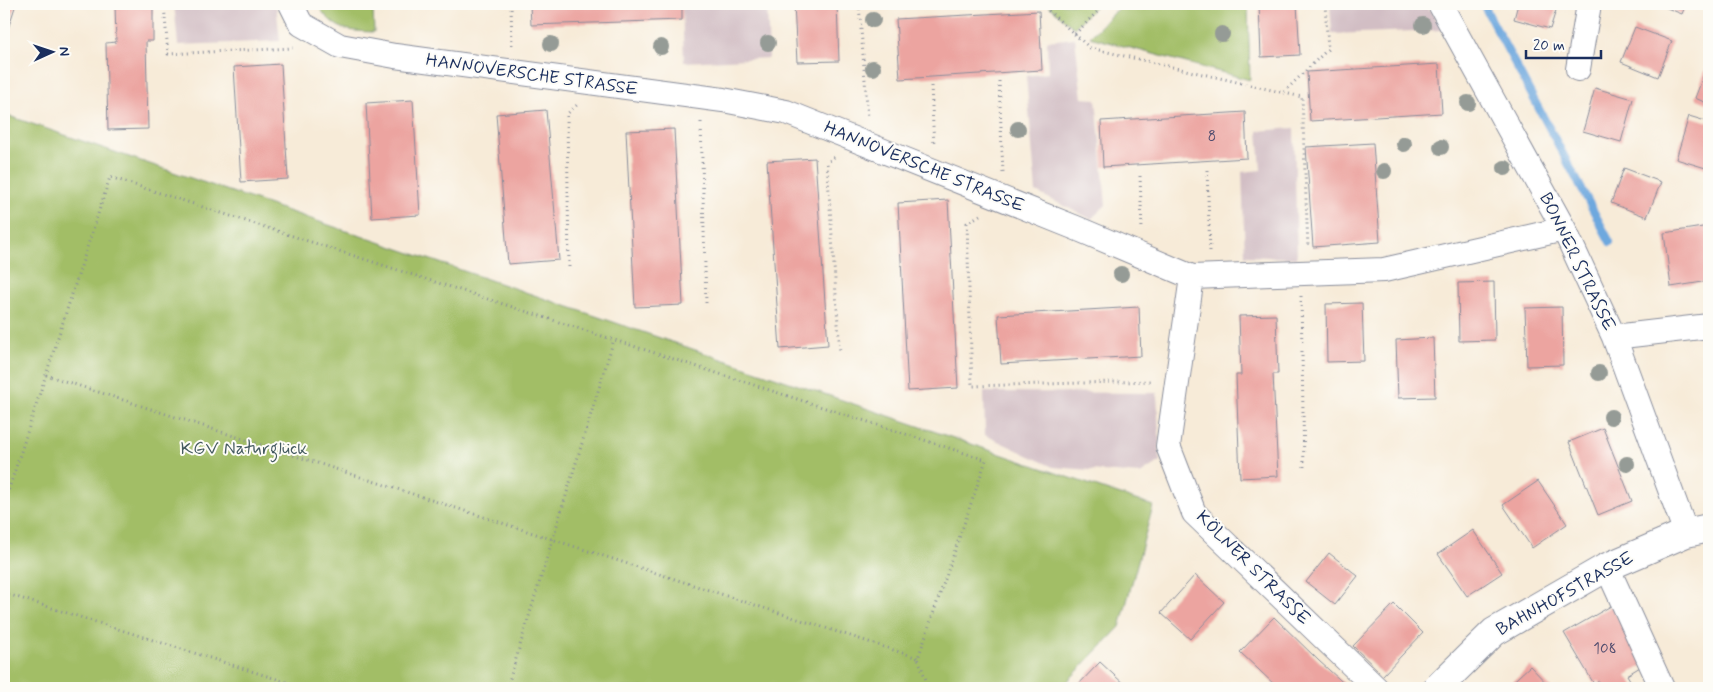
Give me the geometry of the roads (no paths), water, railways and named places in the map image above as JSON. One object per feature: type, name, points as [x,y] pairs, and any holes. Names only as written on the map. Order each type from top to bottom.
[{"type":"street","name":"HANNOVERSCHE STRASSE","points":[[291,4],[301,24],[340,46],[513,73],[700,97],[786,112],[1005,199],[1143,257],[1202,277],[1384,270],[1564,229]]},
{"type":"street","name":"BONNER STRASSE","points":[[1440,4],[1564,229],[1614,337],[1697,531]]},
{"type":"street","points":[[1578,69],[1589,4]]},
{"type":"street","name":"KÖLNER STRASSE","points":[[1202,277],[1178,380],[1168,446],[1194,513],[1376,688]]},
{"type":"street","points":[[1614,337],[1709,326]]},
{"type":"street","name":"BAHNHOFSTRASSE","points":[[1437,688],[1494,632],[1607,567],[1697,531]]},
{"type":"street","points":[[1607,567],[1662,688]]},
{"type":"waterway","points":[[1483,4],[1610,242]]},
{"type":"park label","name":"KGV Naturglück","points":[[244,449]]}]
